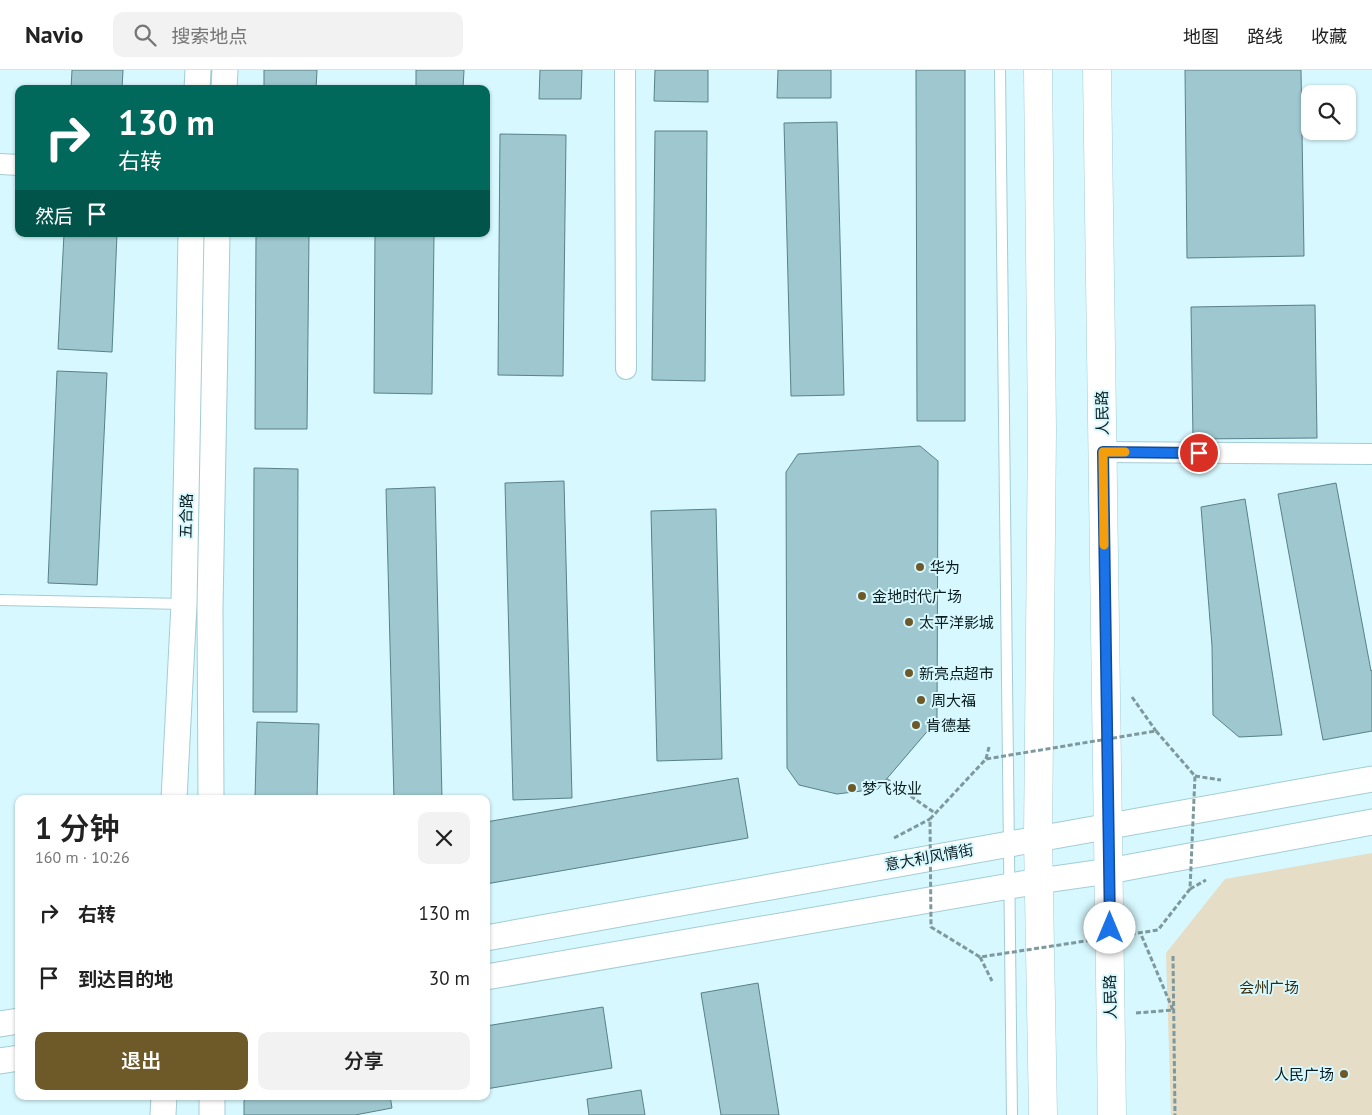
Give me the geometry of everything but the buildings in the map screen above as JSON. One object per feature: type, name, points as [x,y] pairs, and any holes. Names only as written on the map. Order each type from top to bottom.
[{"type":"main road","points":[[1038,70],[1042,430],[1038,838],[1043,1115]]},
{"type":"main road","name":"人民路","points":[[1097,70],[1112,1115]]},
{"type":"street","points":[[197,85],[198,70]]},
{"type":"street","points":[[224,85],[225,70]]},
{"type":"street","points":[[625,70],[626,369]]},
{"type":"street","points":[[0,164],[15,165]]},
{"type":"street","name":"五合路","points":[[174,795],[184,604],[191,237]]},
{"type":"street","name":"五合路","points":[[211,795],[210,608],[217,237]]},
{"type":"street","points":[[1103,452],[1372,454]]},
{"type":"street","name":"意大利风情街","points":[[490,937],[1372,779]]},
{"type":"street","points":[[490,976],[1009,886],[1109,871],[1372,822]]},
{"type":"street","points":[[0,1024],[15,1021]]},
{"type":"street","points":[[0,1061],[15,1059]]},
{"type":"street","points":[[163,1115],[164,1100]]},
{"type":"street","points":[[212,1100],[212,1115]]},
{"type":"lane","points":[[1000,70],[1012,1115]]},
{"type":"lane","points":[[0,600],[184,604]]},
{"type":"path","points":[[1156,730],[1195,776],[1190,889],[1158,930],[980,957],[931,927],[930,819],[935,814],[986,759],[1156,730]]},
{"type":"path","points":[[886,780],[935,814]]},
{"type":"path","points":[[1140,932],[1173,1010]]},
{"type":"path","points":[[1173,956],[1175,1115]]},
{"type":"path","points":[[1111,1015],[1173,1010]]},
{"type":"green space","name":"会州广场","points":[[1372,853],[1372,1115],[1171,1115],[1166,953],[1225,879]]},
{"type":"slow traffic","points":[[1104,545],[1103,452],[1125,452]]},
{"type":"place","name":"华为","points":[[920,567]]},
{"type":"place","name":"金地时代广场","points":[[862,596]]},
{"type":"place","name":"太平洋影城","points":[[909,622]]},
{"type":"place","name":"新亮点超市","points":[[909,673]]},
{"type":"place","name":"周大福","points":[[921,700]]},
{"type":"place","name":"肯德基","points":[[916,725]]},
{"type":"place","name":"梦飞妆业","points":[[852,788]]},
{"type":"place","name":"人民广场","points":[[1344,1074]]},
{"type":"route","points":[[1110,928],[1103,452],[1199,453]]}]
